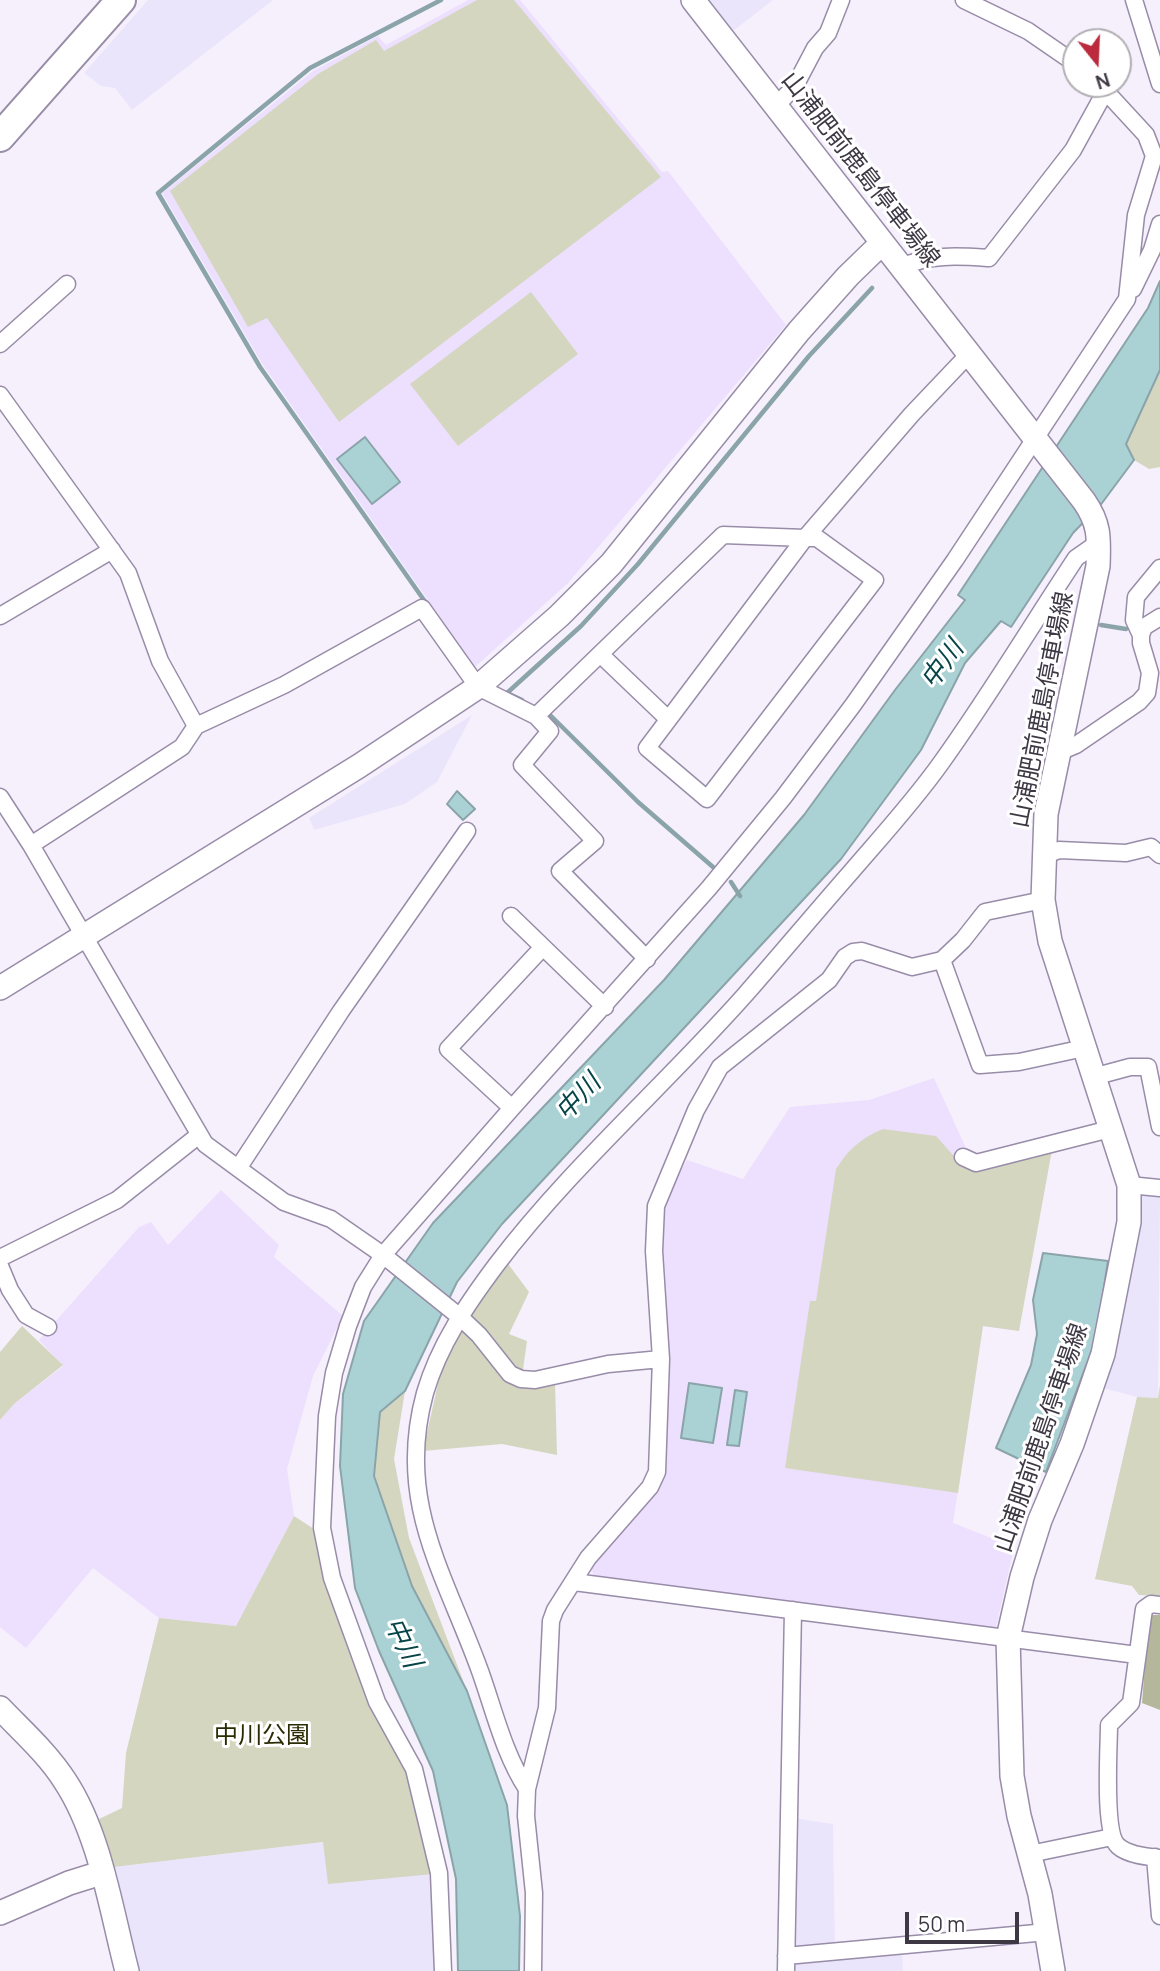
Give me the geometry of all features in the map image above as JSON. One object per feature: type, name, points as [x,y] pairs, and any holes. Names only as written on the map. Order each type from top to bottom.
[{"type":"highway","points":[[0,136],[121,0]]},
{"type":"main road","name":"山浦肥前鹿島停車場線","points":[[693,0],[1094,516],[1099,542],[1098,566],[1046,814],[1043,900],[1050,941],[1129,1185],[1129,1222],[1103,1354],[1072,1444],[1040,1520],[1022,1577],[1008,1638],[1012,1776],[1047,1932],[1053,1971]]},
{"type":"main road","points":[[0,988],[359,766],[478,687],[559,616],[611,564],[799,331],[882,243]]},
{"type":"main road","points":[[0,1708],[64,1779],[79,1804],[90,1833],[127,1971]]},
{"type":"main road","points":[[0,1913],[69,1882],[101,1873]]},
{"type":"street","points":[[777,105],[795,86],[815,48],[828,33],[841,0]]},
{"type":"street","points":[[964,0],[1028,31],[1062,54]]},
{"type":"street","points":[[1134,0],[1160,84]]},
{"type":"street","points":[[901,267],[917,260],[942,256],[989,258],[1073,150],[1098,98]]},
{"type":"street","points":[[1113,98],[1146,135],[1157,156],[1136,215],[1128,299]]},
{"type":"street","points":[[443,1971],[439,1873],[414,1769],[377,1702],[332,1578],[322,1528],[323,1458],[334,1373],[363,1287],[383,1255],[605,1007],[783,798],[853,705],[1036,439],[1128,299],[1152,250],[1160,224]]},
{"type":"street","points":[[0,344],[66,284]]},
{"type":"street","points":[[536,716],[723,535],[805,538],[817,538],[876,580],[707,799],[646,748],[805,538],[912,414],[969,354]]},
{"type":"street","points":[[0,395],[128,573],[160,661],[196,726]]},
{"type":"street","points":[[527,1789],[515,1771],[479,1668],[425,1533],[416,1492],[416,1441],[424,1397],[437,1357],[460,1317],[525,1227],[578,1168],[744,996],[913,800],[942,762],[1076,558],[1099,542]]},
{"type":"street","points":[[0,616],[112,551]]},
{"type":"street","points":[[1141,635],[1134,620],[1136,597],[1160,568]]},
{"type":"street","points":[[31,845],[182,747],[196,726],[284,685],[422,608],[478,687],[536,716],[550,731],[522,765],[595,841],[560,871],[647,959]]},
{"type":"street","points":[[1057,753],[1087,738],[1139,702],[1147,693],[1150,673],[1141,635],[1144,627],[1160,617]]},
{"type":"street","points":[[600,654],[668,719]]},
{"type":"street","points":[[0,797],[31,845],[205,1143],[284,1202],[331,1219],[383,1255],[460,1317],[510,1374],[521,1379],[535,1380],[608,1364],[661,1359]]},
{"type":"street","points":[[239,1167],[341,1011],[467,831]]},
{"type":"street","points":[[1043,856],[1059,850],[1126,853],[1151,847],[1160,855]]},
{"type":"street","points":[[533,1971],[534,1893],[526,1816],[527,1789],[547,1709],[551,1621],[555,1610],[588,1558],[650,1487],[657,1472],[661,1359],[654,1251],[656,1206],[696,1110],[720,1067],[829,980],[845,957],[853,952],[862,951],[912,967],[942,960],[964,940],[985,912],[1043,900]]},
{"type":"street","points":[[511,916],[605,1007]]},
{"type":"street","points":[[512,1108],[448,1049],[543,947]]},
{"type":"street","points":[[942,960],[980,1065],[1019,1062],[1084,1048]]},
{"type":"street","points":[[1093,1077],[1130,1068],[1148,1067],[1160,1126]]},
{"type":"street","points":[[962,1157],[976,1163],[1110,1129]]},
{"type":"street","points":[[0,1258],[117,1200],[199,1135]]},
{"type":"street","points":[[1129,1185],[1160,1188]]},
{"type":"street","points":[[0,1266],[10,1290],[26,1315],[48,1327]]},
{"type":"street","points":[[574,1582],[1137,1655]]},
{"type":"street","points":[[1160,1605],[1151,1604],[1144,1609],[1130,1703],[1110,1725],[1108,1814],[1116,1845],[1129,1853],[1157,1857],[1160,1916]]},
{"type":"street","points":[[793,1610],[786,1964],[1047,1932]]},
{"type":"street","points":[[1030,1854],[1112,1837]]},
{"type":"shaded area","points":[[148,0],[273,0],[132,110],[115,88],[101,86],[84,73]]},
{"type":"shaded area","points":[[468,0],[520,0],[662,172],[668,171],[786,325],[568,583],[475,667],[263,365],[162,193],[313,71],[378,36],[386,45]]},
{"type":"shaded area","points":[[709,0],[773,0],[733,31]]},
{"type":"shaded area","points":[[472,715],[437,782],[405,804],[314,830],[309,818]]},
{"type":"shaded area","points":[[934,1078],[976,1170],[1019,1331],[983,1326],[953,1523],[1014,1547],[995,1632],[596,1578],[591,1570],[596,1560],[659,1485],[662,1205],[687,1160],[743,1179],[790,1107],[869,1100]]},
{"type":"shaded area","points":[[221,1190],[279,1245],[274,1257],[343,1316],[313,1376],[287,1469],[294,1516],[236,1626],[159,1618],[93,1568],[26,1648],[0,1627],[0,1420],[14,1404],[63,1366],[39,1340],[139,1227],[151,1222],[168,1245]]},
{"type":"shaded area","points":[[1136,1192],[1160,1195],[1158,1398],[1137,1397],[1103,1388]]},
{"type":"shaded area","points":[[1149,1615],[1160,1615],[1160,1710],[1142,1703]]},
{"type":"shaded area","points":[[780,1816],[833,1824],[835,1956],[902,1953],[903,1971],[780,1971]]},
{"type":"shaded area","points":[[324,1842],[433,1874],[436,1971],[140,1971],[114,1867]]},
{"type":"green space","points":[[477,0],[514,0],[661,177],[339,422],[267,318],[248,327],[170,191],[318,74],[376,40],[384,51]]},
{"type":"green space","points":[[531,292],[578,354],[458,446],[410,384]]},
{"type":"green space","points":[[1160,370],[1160,467],[1149,469],[1134,460],[1126,445]]},
{"type":"green space","points":[[883,1129],[936,1136],[961,1164],[1052,1150],[1019,1331],[983,1326],[958,1493],[785,1468],[810,1301],[816,1301],[836,1169],[856,1145]]},
{"type":"green space","points":[[506,1261],[529,1292],[509,1334],[527,1341],[521,1384],[555,1382],[557,1455],[502,1444],[423,1451],[443,1361]]},
{"type":"green space","points":[[22,1326],[63,1365],[14,1404],[0,1420],[0,1352]]},
{"type":"green space","points":[[1160,1385],[1160,1596],[1139,1595],[1132,1586],[1095,1579],[1137,1397],[1158,1398]]},
{"type":"green space","points":[[405,1391],[394,1459],[409,1538],[467,1691],[412,1586],[374,1476],[380,1412]]},
{"type":"green space","name":"中川公園","points":[[294,1516],[314,1529],[325,1586],[372,1706],[409,1771],[433,1874],[328,1884],[323,1842],[114,1867],[99,1819],[122,1808],[126,1753],[159,1618],[236,1626]]},
{"type":"water","name":"中川","points":[[1160,281],[1160,370],[1126,444],[1134,460],[1102,503],[1073,533],[1011,627],[1001,621],[965,663],[921,750],[841,859],[502,1224],[457,1282],[405,1391],[380,1412],[374,1476],[412,1586],[467,1691],[507,1805],[520,1916],[519,1971],[458,1971],[456,1879],[433,1771],[379,1651],[355,1588],[340,1466],[343,1394],[364,1321],[433,1223],[664,980],[804,815],[965,600],[958,595],[1148,308]]},
{"type":"water","points":[[365,437],[400,482],[372,504],[337,459]]},
{"type":"water","points":[[457,791],[475,809],[463,820],[447,804]]},
{"type":"water","points":[[1043,1253],[1108,1261],[1096,1339],[1046,1472],[996,1448],[1031,1365],[1037,1334],[1033,1300]]},
{"type":"water","points":[[689,1383],[722,1388],[713,1443],[681,1438]]},
{"type":"water","points":[[735,1390],[747,1392],[739,1446],[727,1445]]},
{"type":"waterway","points":[[426,603],[260,367],[158,193],[310,68],[441,0]]},
{"type":"waterway","points":[[522,700],[507,693],[581,626],[638,564],[809,356],[872,288]]},
{"type":"waterway","points":[[1053,600],[1069,612]]},
{"type":"waterway","points":[[1101,625],[1126,629]]},
{"type":"waterway","points":[[550,715],[638,802],[713,867]]},
{"type":"waterway","points":[[731,882],[740,896]]}]
